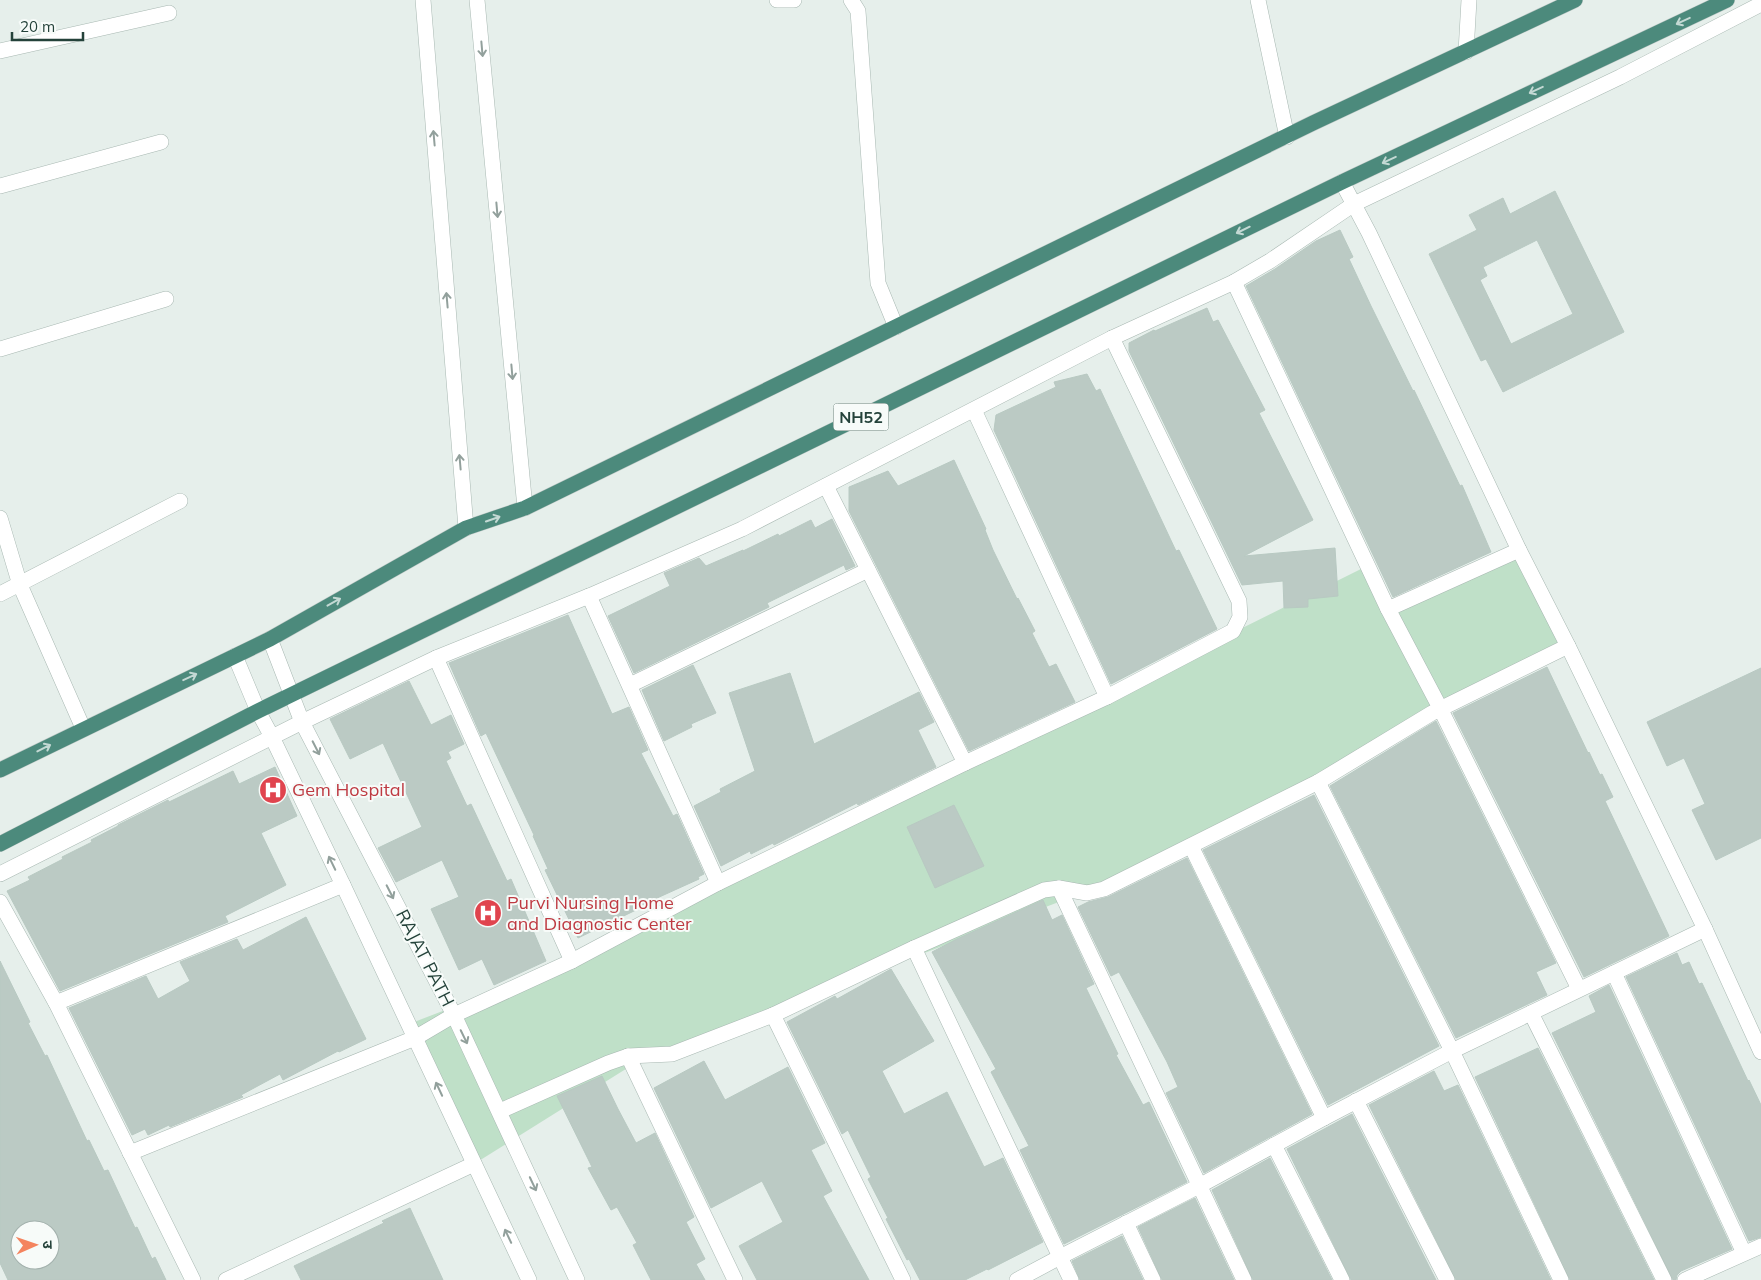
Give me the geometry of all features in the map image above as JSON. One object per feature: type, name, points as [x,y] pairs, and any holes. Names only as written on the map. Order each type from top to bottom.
[{"type":"highway","points":[[0,770],[270,638],[466,528],[525,508],[1287,137],[1575,0]]},
{"type":"highway","name":"NH52","points":[[0,844],[291,694],[1342,182],[1727,0]]},
{"type":"street","points":[[423,0],[466,528]]},
{"type":"street","points":[[477,0],[525,508]]},
{"type":"street","points":[[777,0],[794,0]]},
{"type":"street","points":[[851,0],[858,11],[878,283],[896,328]]},
{"type":"street","points":[[1258,0],[1287,137]]},
{"type":"street","points":[[1466,52],[1469,0]]},
{"type":"street","points":[[0,874],[272,736],[436,658],[589,596],[742,529],[1112,338],[1234,282],[1354,204],[1620,77],[1761,4]]},
{"type":"street","points":[[0,51],[169,13]]},
{"type":"street","points":[[0,186],[161,142]]},
{"type":"street","points":[[1342,182],[1519,550],[1568,646],[1705,929],[1761,1052]]},
{"type":"street","points":[[1234,282],[1388,609],[1441,709],[1579,989]]},
{"type":"street","points":[[0,349],[166,300]]},
{"type":"street","points":[[130,1153],[415,1038],[454,1016],[572,961],[718,883],[965,763],[1107,697],[1233,631],[1240,617],[1239,601],[1112,338]]},
{"type":"street","points":[[974,410],[1107,697]]},
{"type":"street","points":[[826,486],[965,763]]},
{"type":"street","points":[[0,594],[180,501]]},
{"type":"street","points":[[0,518],[20,585],[83,728]]},
{"type":"street","points":[[1388,609],[1519,550]]},
{"type":"street","points":[[630,685],[868,570]]},
{"type":"street","points":[[589,596],[718,883]]},
{"type":"street","name":"RAJAT PATH","points":[[270,638],[302,722],[454,1016],[500,1110],[577,1280]]},
{"type":"street","points":[[500,1110],[608,1062],[628,1056],[672,1054],[773,1015],[914,948],[1044,890],[1059,888],[1087,893],[1104,889],[1318,782],[1441,709],[1568,646]]},
{"type":"street","points":[[235,656],[258,711],[272,736],[343,885],[529,1280]]},
{"type":"street","points":[[436,658],[572,961]]},
{"type":"street","points":[[1318,782],[1452,1051],[1561,1280]]},
{"type":"street","points":[[1191,846],[1324,1118]]},
{"type":"street","points":[[56,1003],[343,885]]},
{"type":"street","points":[[1059,888],[1244,1280]]},
{"type":"street","points":[[0,902],[56,1003],[193,1280]]},
{"type":"street","points":[[1018,1280],[1452,1051],[1705,929]]},
{"type":"street","points":[[914,948],[1071,1280]]},
{"type":"street","points":[[1614,973],[1744,1253]]},
{"type":"street","points":[[1531,1013],[1664,1280]]},
{"type":"street","points":[[773,1015],[903,1280]]},
{"type":"street","points":[[628,1056],[735,1280]]},
{"type":"street","points":[[1356,1101],[1447,1280]]},
{"type":"street","points":[[1274,1145],[1342,1280]]},
{"type":"street","points":[[226,1280],[474,1164]]},
{"type":"street","points":[[1126,1224],[1153,1280]]},
{"type":"street","points":[[1685,1280],[1761,1246]]},
{"type":"green space","points":[[1519,550],[1568,646],[1190,844],[1064,900],[637,1062],[474,1164],[409,1024],[572,961],[1369,565],[1388,608]]},
{"type":"building","points":[[1555,191],[1624,332],[1503,392],[1486,359],[1481,361],[1429,254],[1477,230],[1469,215],[1503,198],[1510,214]],"holes":[[[1537,240],[1573,314],[1511,344],[1480,280],[1487,276],[1483,267]]]},
{"type":"building","points":[[1340,230],[1353,257],[1349,259],[1371,306],[1460,486],[1462,485],[1491,552],[1393,597],[1246,286],[1316,241]]},
{"type":"building","points":[[1207,308],[1213,322],[1218,320],[1265,410],[1259,413],[1313,520],[1244,556],[1335,548],[1338,596],[1308,599],[1308,607],[1284,608],[1283,581],[1242,585],[1129,351],[1129,343],[1154,330]]},
{"type":"building","points":[[1087,374],[1096,391],[1100,389],[1176,551],[1179,550],[1217,629],[1111,684],[994,430],[996,415],[1056,387],[1054,382]]},
{"type":"building","points":[[954,460],[986,529],[993,550],[1035,631],[1032,633],[1049,667],[1056,664],[1075,702],[969,751],[849,511],[849,487],[888,471],[898,486]]},
{"type":"building","points":[[832,519],[855,566],[846,570],[844,565],[767,603],[769,607],[634,673],[608,616],[670,586],[664,573],[699,558],[706,566],[778,534],[779,536],[811,520],[815,528]]},
{"type":"building","points":[[568,615],[612,714],[629,707],[648,750],[641,753],[673,816],[677,814],[704,874],[698,877],[699,879],[635,908],[636,910],[578,938],[545,870],[548,869],[534,835],[486,733],[481,736],[449,663]]},
{"type":"building","points":[[693,665],[716,713],[691,724],[692,727],[664,741],[642,690]]},
{"type":"building","points":[[1547,667],[1588,753],[1600,775],[1602,774],[1613,797],[1605,801],[1669,936],[1584,977],[1453,713]]},
{"type":"building","points":[[1761,668],[1761,838],[1716,860],[1692,810],[1705,804],[1684,758],[1667,766],[1647,722]]},
{"type":"building","points":[[790,673],[814,744],[919,692],[934,722],[918,730],[936,767],[858,805],[857,803],[774,845],[773,843],[751,854],[750,851],[721,866],[694,806],[721,792],[720,789],[755,771],[729,693]]},
{"type":"building","points":[[409,681],[431,725],[451,715],[464,744],[448,752],[451,758],[446,761],[467,806],[471,804],[507,881],[511,879],[546,961],[494,985],[482,959],[459,970],[431,909],[459,897],[442,860],[396,882],[378,848],[422,827],[383,743],[350,759],[330,719]]},
{"type":"building","points":[[1436,721],[1556,963],[1536,972],[1547,995],[1456,1038],[1330,786]]},
{"type":"building","points":[[275,767],[297,816],[261,833],[286,885],[225,916],[228,922],[60,991],[7,891],[30,880],[28,877],[92,842],[91,840],[168,800],[169,802],[233,771],[239,784]]},
{"type":"building","points":[[1314,795],[1439,1046],[1328,1105],[1203,850]]},
{"type":"building","points":[[954,805],[984,866],[935,888],[907,827]]},
{"type":"building","points":[[1187,858],[1312,1114],[1204,1173],[1166,1093],[1178,1087],[1167,1062],[1119,972],[1111,976],[1078,907],[1088,902],[1108,897]]},
{"type":"building","points":[[1043,900],[1052,920],[1062,915],[1094,984],[1086,988],[1118,1054],[1116,1055],[1143,1105],[1149,1102],[1187,1182],[1064,1244],[1020,1150],[1029,1146],[991,1072],[996,1069],[932,952]]},
{"type":"building","points":[[306,917],[366,1039],[338,1051],[283,1080],[280,1074],[241,1095],[243,1097],[170,1127],[169,1125],[148,1135],[145,1129],[132,1135],[69,1008],[146,976],[158,999],[190,981],[180,962],[237,939],[243,950]]},
{"type":"building","points":[[1677,953],[1682,965],[1689,962],[1699,984],[1702,983],[1761,1105],[1761,1237],[1749,1241],[1626,977]]},
{"type":"building","points":[[0,961],[30,1022],[28,1023],[45,1056],[47,1055],[87,1141],[89,1140],[104,1171],[108,1170],[135,1228],[137,1227],[152,1259],[155,1257],[166,1280],[8,1280],[0,1263]]},
{"type":"building","points":[[891,969],[934,1041],[882,1071],[904,1114],[947,1092],[984,1167],[1003,1158],[1043,1242],[965,1280],[920,1280],[909,1259],[907,1260],[886,1219],[888,1218],[868,1179],[871,1177],[848,1130],[842,1134],[787,1022],[835,996],[837,999]]},
{"type":"building","points":[[1609,985],[1732,1249],[1681,1271],[1677,1275],[1676,1280],[1673,1280],[1552,1033],[1596,1012],[1589,996]]},
{"type":"building","points":[[1538,1048],[1654,1280],[1570,1280],[1475,1077]]},
{"type":"building","points":[[704,1061],[725,1100],[788,1067],[825,1143],[811,1150],[832,1191],[823,1196],[869,1280],[757,1280],[739,1246],[783,1222],[762,1181],[711,1208],[654,1088]]},
{"type":"building","points":[[1434,1071],[1444,1091],[1458,1085],[1551,1280],[1456,1280],[1369,1105]]},
{"type":"building","points":[[602,1076],[636,1143],[655,1133],[694,1217],[686,1222],[705,1259],[696,1264],[705,1280],[651,1280],[633,1245],[637,1243],[617,1207],[611,1210],[588,1168],[592,1167],[557,1096]]},
{"type":"building","points":[[1352,1114],[1436,1280],[1351,1280],[1287,1149]]},
{"type":"building","points":[[1270,1158],[1332,1280],[1253,1280],[1212,1190]]},
{"type":"building","points":[[1195,1198],[1234,1280],[1162,1280],[1138,1227]]},
{"type":"building","points":[[410,1208],[443,1280],[301,1280],[294,1266],[384,1223],[382,1221]]},
{"type":"building","points":[[1122,1236],[1143,1280],[1080,1280],[1072,1261]]},
{"type":"place","name":"Gem Hospital","points":[[273,790]]},
{"type":"place","name":"Purvi Nursing Home and Diagnostic Center","points":[[488,913]]}]
